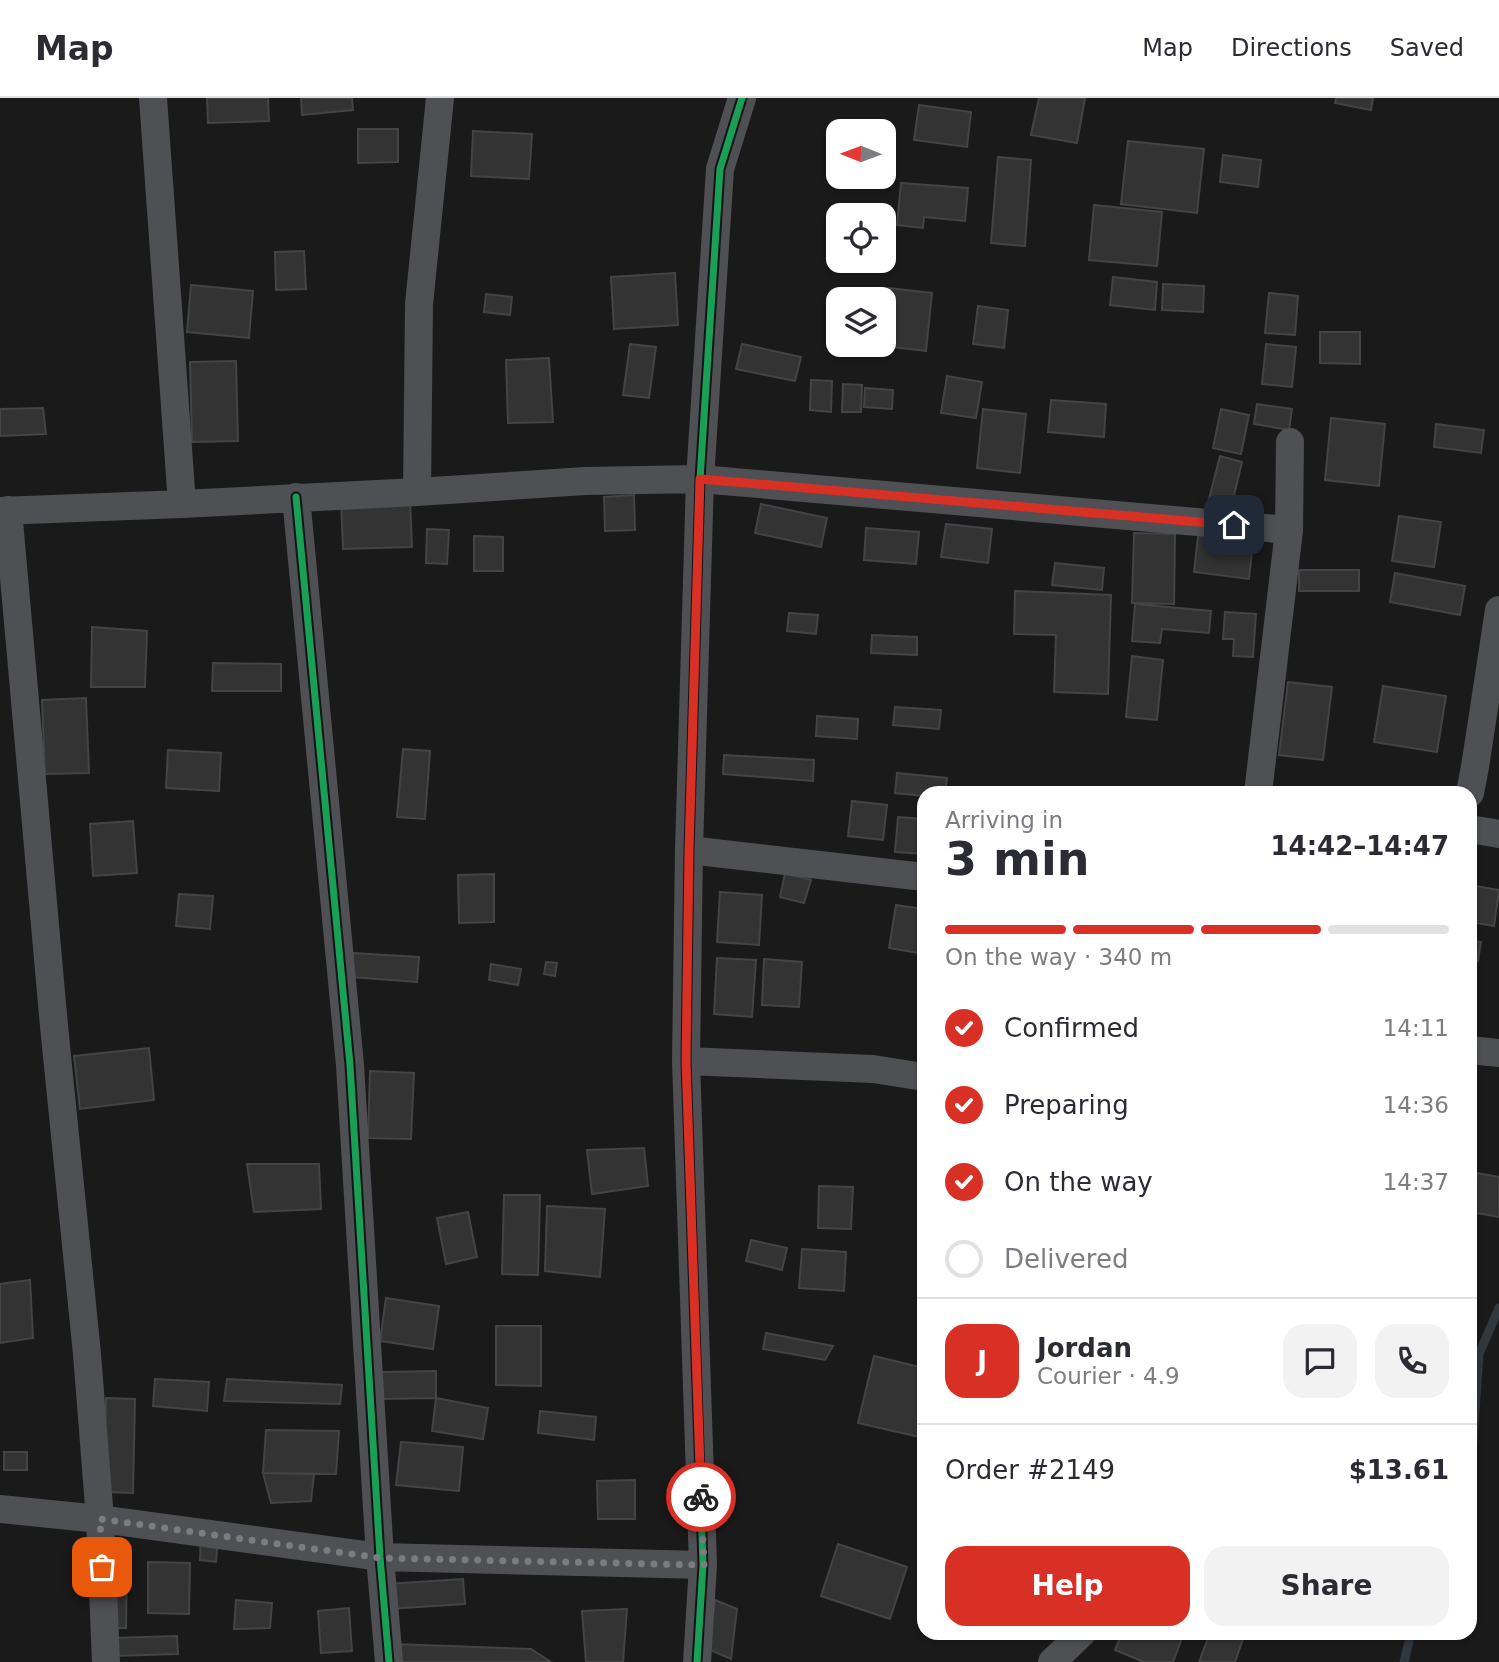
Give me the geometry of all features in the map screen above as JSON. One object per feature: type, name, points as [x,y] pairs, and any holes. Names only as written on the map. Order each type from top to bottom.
[{"type":"street","points":[[153,98],[183,504]]},
{"type":"street","points":[[417,492],[419,304],[440,98]]},
{"type":"street","points":[[697,1662],[704,1565],[686,1061],[689,850],[700,479],[720,169],[742,98]]},
{"type":"street","points":[[1259,786],[1289,530],[1290,442]]},
{"type":"street","points":[[106,1662],[100,1519],[87,1354],[4,510],[183,504],[585,481],[700,479],[1289,530]]},
{"type":"street","points":[[296,497],[350,1065],[380,1558],[389,1662]]},
{"type":"street","points":[[1471,786],[1499,610]]},
{"type":"street","points":[[1477,830],[1499,834]]},
{"type":"street","points":[[689,850],[917,876]]},
{"type":"street","points":[[1477,1051],[1499,1053]]},
{"type":"street","points":[[686,1061],[873,1069],[917,1076]]},
{"type":"street","points":[[0,1509],[100,1519],[380,1558],[704,1565]]},
{"type":"street","points":[[1052,1662],[1075,1640]]},
{"type":"building","points":[[207,98],[268,98],[269,121],[208,123]]},
{"type":"building","points":[[301,98],[352,98],[353,110],[302,115]]},
{"type":"building","points":[[1039,98],[1085,98],[1077,143],[1031,135]]},
{"type":"building","points":[[1336,98],[1373,98],[1371,110],[1335,103]]},
{"type":"building","points":[[919,105],[971,112],[967,147],[914,140]]},
{"type":"building","points":[[358,129],[398,129],[398,162],[358,163]]},
{"type":"building","points":[[473,131],[532,134],[529,179],[471,176]]},
{"type":"building","points":[[1128,141],[1204,149],[1197,213],[1121,204]]},
{"type":"building","points":[[1223,155],[1261,160],[1258,187],[1220,182]]},
{"type":"building","points":[[998,157],[1031,160],[1025,246],[991,243]]},
{"type":"building","points":[[901,183],[968,188],[965,221],[924,217],[923,228],[897,225]]},
{"type":"building","points":[[1094,205],[1162,212],[1157,266],[1089,260]]},
{"type":"building","points":[[304,251],[306,289],[276,290],[275,252]]},
{"type":"building","points":[[675,273],[678,325],[614,329],[611,277]]},
{"type":"building","points":[[1113,277],[1157,282],[1155,310],[1110,305]]},
{"type":"building","points":[[1163,284],[1204,286],[1203,312],[1162,310]]},
{"type":"building","points":[[191,285],[253,291],[249,338],[187,332]]},
{"type":"building","points":[[896,289],[932,293],[926,351],[896,348]]},
{"type":"building","points":[[1269,293],[1298,296],[1295,335],[1265,333]]},
{"type":"building","points":[[486,294],[512,297],[510,315],[484,312]]},
{"type":"building","points":[[978,306],[1008,310],[1004,348],[973,344]]},
{"type":"building","points":[[1320,332],[1360,332],[1360,364],[1320,363]]},
{"type":"building","points":[[630,344],[656,347],[649,398],[623,395]]},
{"type":"building","points":[[742,344],[801,357],[795,381],[736,369]]},
{"type":"building","points":[[1266,344],[1296,347],[1292,387],[1262,384]]},
{"type":"building","points":[[549,358],[553,422],[508,423],[506,360]]},
{"type":"building","points":[[236,361],[238,441],[192,442],[190,362]]},
{"type":"building","points":[[947,376],[982,382],[976,418],[941,413]]},
{"type":"building","points":[[811,380],[832,381],[831,412],[810,410]]},
{"type":"building","points":[[843,384],[862,385],[861,412],[842,412]]},
{"type":"building","points":[[865,388],[893,390],[892,409],[864,407]]},
{"type":"building","points":[[1051,400],[1106,404],[1104,437],[1048,432]]},
{"type":"building","points":[[1257,404],[1292,409],[1289,430],[1254,424]]},
{"type":"building","points":[[43,408],[46,434],[0,436],[0,409]]},
{"type":"building","points":[[983,409],[1026,414],[1020,473],[977,468]]},
{"type":"building","points":[[1221,409],[1249,415],[1241,454],[1213,448]]},
{"type":"building","points":[[1331,418],[1385,424],[1379,486],[1325,480]]},
{"type":"building","points":[[1436,424],[1484,430],[1481,453],[1434,447]]},
{"type":"building","points":[[1220,456],[1242,462],[1231,508],[1208,503]]},
{"type":"building","points":[[634,495],[635,530],[605,531],[604,497]]},
{"type":"building","points":[[410,499],[412,547],[343,549],[341,502]]},
{"type":"building","points":[[761,504],[827,518],[821,547],[755,533]]},
{"type":"building","points":[[1399,516],[1441,522],[1434,567],[1392,561]]},
{"type":"building","points":[[946,524],[992,529],[988,563],[941,557]]},
{"type":"building","points":[[1199,527],[1254,533],[1249,579],[1194,572]]},
{"type":"building","points":[[866,528],[919,532],[916,564],[864,560]]},
{"type":"building","points":[[427,529],[449,530],[447,564],[426,563]]},
{"type":"building","points":[[1134,533],[1175,534],[1174,604],[1132,603]]},
{"type":"building","points":[[474,536],[503,537],[503,571],[474,571]]},
{"type":"building","points":[[1055,563],[1104,568],[1102,590],[1052,585]]},
{"type":"building","points":[[1299,570],[1359,570],[1359,591],[1299,591]]},
{"type":"building","points":[[1395,573],[1465,586],[1460,615],[1390,602]]},
{"type":"building","points":[[1015,591],[1111,595],[1108,694],[1054,692],[1056,635],[1014,634]]},
{"type":"building","points":[[1135,604],[1211,611],[1209,633],[1162,629],[1160,643],[1132,641]]},
{"type":"building","points":[[1225,612],[1256,614],[1253,657],[1233,656],[1234,639],[1223,639]]},
{"type":"building","points":[[789,613],[818,615],[816,634],[787,631]]},
{"type":"building","points":[[92,627],[147,631],[145,687],[91,687]]},
{"type":"building","points":[[872,635],[917,637],[917,655],[871,653]]},
{"type":"building","points":[[1132,656],[1163,660],[1157,720],[1126,717]]},
{"type":"building","points":[[213,663],[281,664],[281,691],[212,691]]},
{"type":"building","points":[[1288,682],[1332,687],[1323,760],[1279,755]]},
{"type":"building","points":[[1383,686],[1446,696],[1437,752],[1374,742]]},
{"type":"building","points":[[86,698],[89,773],[45,774],[42,700]]},
{"type":"building","points":[[895,707],[941,710],[939,729],[893,725]]},
{"type":"building","points":[[817,716],[858,719],[857,739],[816,736]]},
{"type":"building","points":[[403,749],[430,751],[425,819],[397,817]]},
{"type":"building","points":[[168,750],[221,753],[219,791],[166,788]]},
{"type":"building","points":[[724,755],[814,760],[813,781],[723,774]]},
{"type":"building","points":[[897,773],[947,778],[946,786],[917,786],[917,795],[895,793]]},
{"type":"building","points":[[852,801],[887,805],[883,840],[848,836]]},
{"type":"building","points":[[898,817],[917,818],[917,854],[895,852]]},
{"type":"building","points":[[133,821],[137,873],[93,876],[90,824]]},
{"type":"building","points":[[785,873],[811,880],[804,903],[780,897]]},
{"type":"building","points":[[494,874],[494,922],[459,923],[458,875]]},
{"type":"building","points":[[1477,886],[1499,890],[1494,926],[1477,923]]},
{"type":"building","points":[[720,892],[762,895],[759,945],[717,942]]},
{"type":"building","points":[[179,894],[213,896],[210,929],[176,926]]},
{"type":"building","points":[[896,905],[917,908],[917,953],[889,948]]},
{"type":"building","points":[[1477,941],[1481,942],[1477,961]]},
{"type":"building","points":[[353,953],[419,957],[417,982],[351,977]]},
{"type":"building","points":[[717,958],[756,960],[752,1017],[714,1014]]},
{"type":"building","points":[[764,959],[802,962],[799,1007],[762,1005]]},
{"type":"building","points":[[546,962],[557,963],[555,976],[544,974]]},
{"type":"building","points":[[491,964],[521,969],[518,985],[489,980]]},
{"type":"building","points":[[149,1048],[154,1100],[80,1109],[74,1056]]},
{"type":"building","points":[[370,1071],[414,1073],[411,1139],[368,1138]]},
{"type":"building","points":[[644,1148],[648,1186],[592,1194],[587,1150]]},
{"type":"building","points":[[247,1164],[319,1164],[321,1209],[254,1212]]},
{"type":"building","points":[[1477,1173],[1499,1177],[1499,1217],[1477,1213]]},
{"type":"building","points":[[819,1186],[853,1187],[851,1229],[818,1228]]},
{"type":"building","points":[[504,1195],[540,1195],[538,1275],[502,1274]]},
{"type":"building","points":[[547,1206],[605,1209],[600,1277],[545,1271]]},
{"type":"building","points":[[468,1212],[477,1257],[446,1264],[437,1218]]},
{"type":"building","points":[[751,1240],[787,1248],[782,1270],[746,1261]]},
{"type":"building","points":[[802,1249],[846,1252],[844,1291],[799,1288]]},
{"type":"building","points":[[30,1280],[33,1338],[0,1343],[0,1284]]},
{"type":"building","points":[[386,1298],[439,1306],[433,1349],[380,1341]]},
{"type":"building","points":[[496,1326],[541,1326],[541,1386],[496,1385]]},
{"type":"building","points":[[766,1333],[833,1346],[825,1360],[763,1349]]},
{"type":"building","points":[[874,1356],[917,1366],[917,1436],[858,1423]]},
{"type":"building","points":[[436,1371],[436,1398],[382,1399],[382,1372]]},
{"type":"building","points":[[155,1379],[209,1382],[207,1411],[153,1406]]},
{"type":"building","points":[[227,1379],[342,1385],[340,1404],[224,1401]]},
{"type":"building","points":[[106,1398],[135,1399],[133,1493],[104,1492]]},
{"type":"building","points":[[436,1398],[488,1408],[483,1439],[432,1431]]},
{"type":"building","points":[[540,1411],[596,1417],[594,1440],[538,1433]]},
{"type":"building","points":[[266,1430],[339,1431],[336,1474],[263,1473]]},
{"type":"building","points":[[401,1442],[463,1447],[459,1491],[396,1485]]},
{"type":"building","points":[[4,1452],[27,1452],[27,1470],[4,1470]]},
{"type":"building","points":[[263,1473],[314,1474],[311,1501],[271,1503]]},
{"type":"building","points":[[635,1480],[635,1519],[598,1519],[597,1481]]},
{"type":"building","points":[[201,1534],[218,1535],[216,1562],[200,1560]]},
{"type":"building","points":[[838,1544],[907,1567],[890,1619],[821,1596]]},
{"type":"building","points":[[108,1551],[127,1552],[126,1628],[108,1628]]},
{"type":"building","points":[[148,1562],[190,1563],[189,1614],[148,1613]]},
{"type":"building","points":[[463,1579],[465,1604],[389,1609],[387,1584]]},
{"type":"building","points":[[236,1600],[272,1603],[270,1628],[234,1629]]},
{"type":"building","points":[[715,1600],[737,1609],[731,1659],[708,1649]]},
{"type":"building","points":[[349,1608],[352,1651],[321,1653],[318,1611]]},
{"type":"building","points":[[627,1609],[623,1662],[586,1662],[582,1611]]},
{"type":"building","points":[[177,1636],[178,1654],[113,1656],[112,1638]]},
{"type":"building","points":[[1119,1640],[1181,1640],[1173,1662],[1144,1662],[1115,1650]]},
{"type":"building","points":[[1207,1640],[1243,1640],[1235,1662],[1199,1662]]},
{"type":"building","points":[[394,1644],[531,1649],[551,1662],[394,1662]]},
{"type":"waterway","points":[[1477,1383],[1479,1354],[1499,1308]]},
{"type":"waterway","points":[[1404,1662],[1409,1640]]},
{"type":"cycle path","points":[[697,1662],[703,1565],[686,1061],[689,850],[700,479],[720,169],[742,98]]},
{"type":"cycle path","points":[[296,497],[350,1065],[380,1557],[389,1662]]},
{"type":"way so far","points":[[102,1567],[100,1519],[380,1558],[704,1565],[701,1497]]},
{"type":"route","points":[[701,1497],[686,1061],[700,479],[1234,525]]}]
